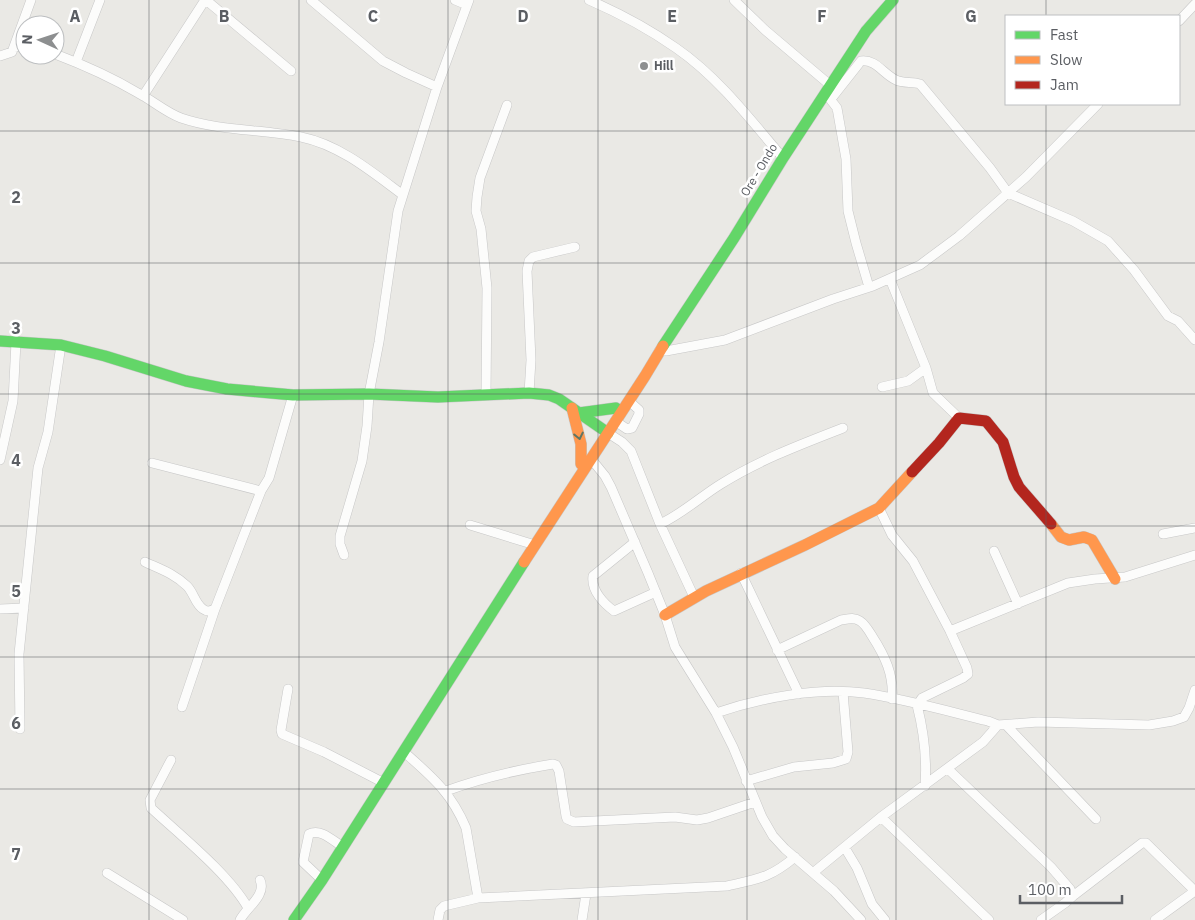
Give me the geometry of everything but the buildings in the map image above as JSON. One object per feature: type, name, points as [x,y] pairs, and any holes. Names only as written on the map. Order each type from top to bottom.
[{"type":"main road","name":"Ore - Ondo","points":[[657,355],[734,238],[782,158],[829,92],[866,31],[893,0]]},
{"type":"main road","points":[[0,342],[61,345],[105,356],[186,381],[227,389],[294,395],[369,394],[438,397],[530,393],[549,395],[559,399],[605,431]]},
{"type":"main road","points":[[554,516],[557,506],[580,464],[615,421],[657,355]]},
{"type":"main road","points":[[294,920],[343,848],[535,545],[592,460],[616,408],[645,366],[657,355]]},
{"type":"main road","points":[[576,410],[616,408]]},
{"type":"main road","points":[[576,410],[580,464]]},
{"type":"main road","points":[[665,615],[741,573],[805,545],[879,508],[959,418],[986,421],[1003,442],[1014,477],[1024,493],[1042,512],[1061,537],[1069,540],[1084,537],[1092,540],[1115,578]]},
{"type":"street","points":[[0,56],[12,52],[31,0]]},
{"type":"street","points":[[76,62],[100,0]]},
{"type":"street","points":[[143,96],[206,0],[292,71]]},
{"type":"street","points":[[312,0],[383,61],[437,87]]},
{"type":"street","points":[[344,555],[340,544],[340,536],[362,461],[369,394],[395,230],[403,195],[437,87],[468,3],[454,0]]},
{"type":"street","points":[[589,0],[632,21],[677,49],[720,86],[744,111],[782,158]]},
{"type":"street","points":[[734,0],[829,92],[837,108],[846,159],[848,211],[857,250],[869,287]]},
{"type":"street","points":[[1180,20],[1195,4]]},
{"type":"street","points":[[65,58],[110,77],[178,117],[213,126],[302,137],[322,143],[340,151],[362,165],[403,195]]},
{"type":"street","points":[[829,92],[861,61],[867,60],[897,81],[920,84],[990,168],[1008,193],[1072,221],[1108,241],[1134,270],[1168,316],[1178,321],[1195,340]]},
{"type":"street","points":[[486,395],[487,288],[481,229],[476,211],[477,197],[483,170],[507,105]]},
{"type":"street","points":[[657,355],[666,351],[725,340],[890,279],[920,265],[959,236],[1026,178],[1097,105]]},
{"type":"street","points":[[530,393],[528,261],[533,257],[575,247]]},
{"type":"street","points":[[890,279],[926,368],[933,393],[959,418]]},
{"type":"street","points":[[0,460],[12,400],[16,342]]},
{"type":"street","points":[[20,729],[19,654],[38,468],[48,432],[61,345]]},
{"type":"street","points":[[882,387],[908,381],[926,368]]},
{"type":"street","points":[[182,707],[215,609],[261,491],[269,478],[294,395]]},
{"type":"street","points":[[615,421],[627,429],[632,428],[639,410],[629,401]]},
{"type":"street","points":[[660,524],[673,518],[729,479],[769,458],[843,428]]},
{"type":"street","points":[[605,431],[622,442],[631,451],[660,524],[694,598]]},
{"type":"street","points":[[592,460],[605,476],[656,592],[675,647],[716,713],[733,747],[755,802],[773,836],[785,849],[834,890],[860,920]]},
{"type":"street","points":[[152,463],[261,491]]},
{"type":"street","points":[[879,508],[892,535],[913,561],[967,668],[968,674],[922,698],[917,705]]},
{"type":"street","points":[[470,525],[535,545]]},
{"type":"street","points":[[1163,534],[1195,528]]},
{"type":"street","points":[[634,542],[593,576],[592,583],[601,600],[614,611],[656,592]]},
{"type":"street","points":[[994,551],[1018,604]]},
{"type":"street","points":[[950,631],[1068,583],[1115,578],[1195,555]]},
{"type":"street","points":[[145,562],[176,576],[189,588],[204,610],[215,609]]},
{"type":"street","points":[[741,573],[799,694]]},
{"type":"street","points":[[0,609],[24,608]]},
{"type":"street","points":[[777,650],[841,620],[851,618],[861,622],[881,651],[889,669],[893,686],[892,699]]},
{"type":"street","points":[[288,689],[281,730],[282,734],[324,752],[384,783]]},
{"type":"street","points":[[716,713],[762,699],[799,694],[843,692],[863,693],[892,699],[1002,725],[1038,722],[1149,725],[1173,721],[1184,716],[1195,690]]},
{"type":"street","points":[[746,781],[794,767],[833,763],[846,759],[848,752],[843,692]]},
{"type":"street","points":[[917,705],[925,747],[926,786]]},
{"type":"street","points":[[814,872],[881,817],[926,786],[1002,725]]},
{"type":"street","points":[[1002,725],[1096,819]]},
{"type":"street","points":[[404,752],[446,791],[466,828],[478,898]]},
{"type":"street","points":[[170,760],[150,800],[151,808],[210,862],[232,886],[248,908]]},
{"type":"street","points":[[446,791],[490,776],[553,764],[556,765],[559,771],[566,816],[574,822],[675,817],[697,820],[755,802]]},
{"type":"street","points":[[948,769],[1051,867],[1070,889],[1073,896]]},
{"type":"street","points":[[881,817],[989,920]]},
{"type":"street","points":[[322,880],[302,862],[309,834],[314,831],[320,832],[343,848]]},
{"type":"street","points":[[1041,920],[1142,843],[1146,843],[1195,891],[1155,920]]},
{"type":"street","points":[[845,848],[857,868],[872,904],[885,920]]},
{"type":"street","points":[[438,920],[440,910],[444,906],[478,898],[728,886],[765,878],[783,868],[795,857]]},
{"type":"street","points":[[107,873],[183,920]]},
{"type":"street","points":[[240,920],[261,893],[260,880]]},
{"type":"street","points":[[582,920],[586,894]]},
{"type":"traffic: fast","points":[[663,346],[866,31],[893,0]]},
{"type":"traffic: fast","points":[[0,341],[61,345],[105,356],[186,381],[227,389],[293,395],[369,394],[438,397],[529,393],[549,395],[559,399],[608,433]]},
{"type":"traffic: fast","points":[[579,413],[616,408]]},
{"type":"traffic: fast","points":[[294,920],[322,880],[524,562]]},
{"type":"traffic: slow","points":[[524,562],[663,346]]},
{"type":"traffic: slow","points":[[572,408],[581,444],[581,464]]},
{"type":"traffic: slow","points":[[665,615],[706,591],[879,508],[912,472]]},
{"type":"traffic: slow","points":[[1051,524],[1061,537],[1069,540],[1084,537],[1092,540],[1115,579]]},
{"type":"traffic: jam","points":[[912,472],[959,418],[986,421],[1003,442],[1019,487],[1051,524]]},
{"type":"place","name":"Hill","points":[[644,66]]}]
